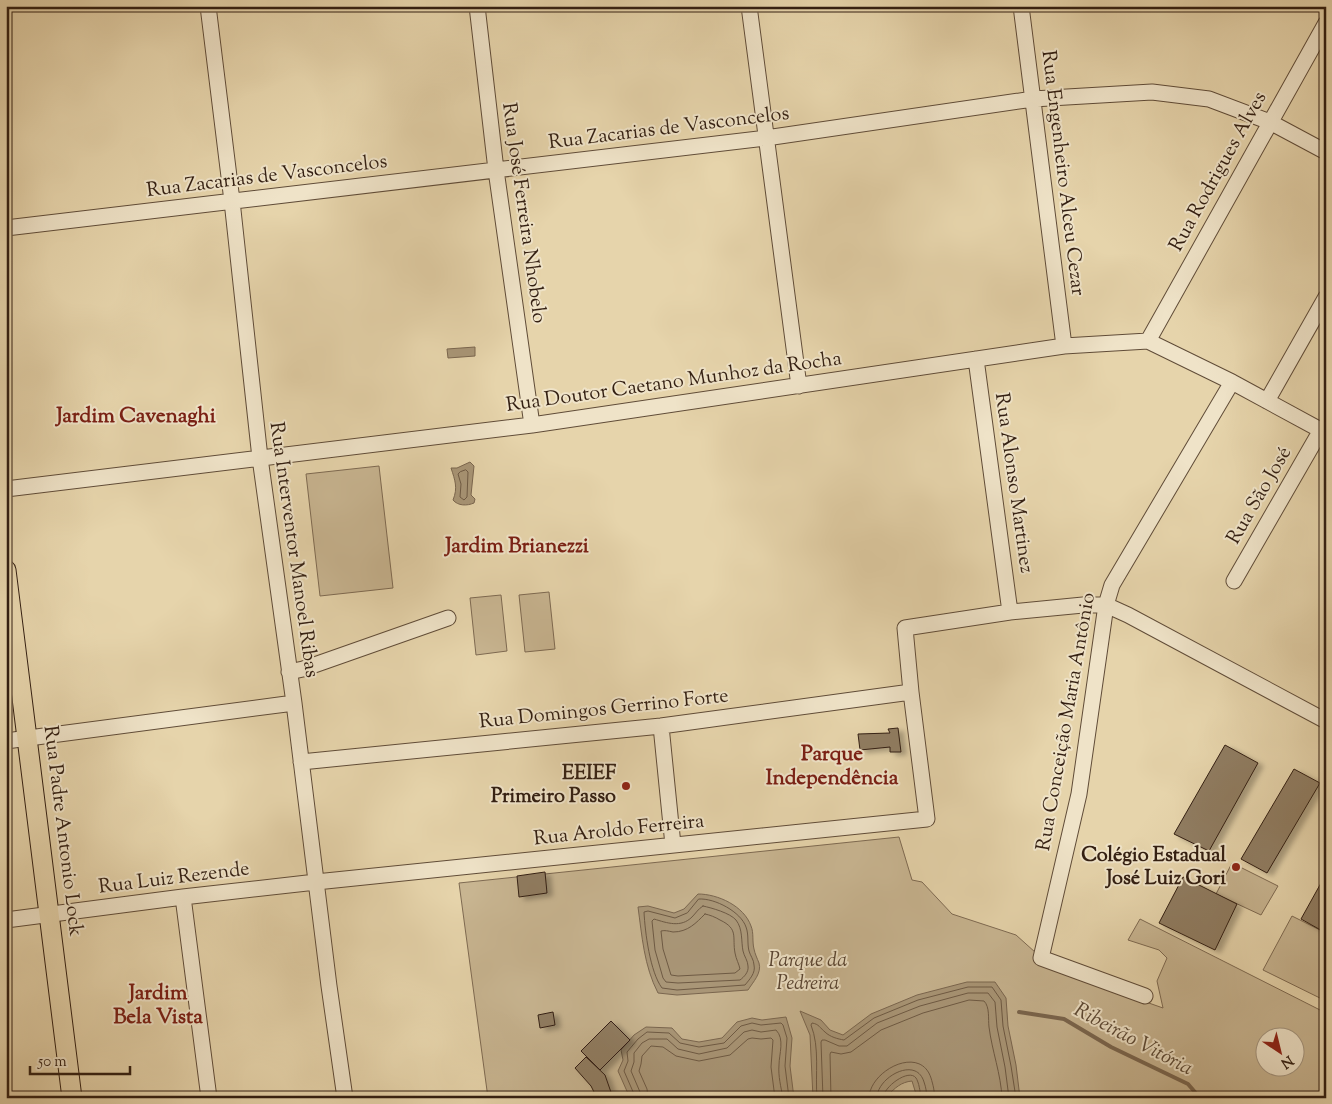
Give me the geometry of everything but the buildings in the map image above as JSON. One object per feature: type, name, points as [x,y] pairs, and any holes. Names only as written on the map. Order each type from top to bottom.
[{"type":"main road","name":"Rua Padre Antonio Lock","points":[[6,570],[72,1098]]},
{"type":"street","name":"Rua Interventor Manoel Ribas","points":[[208,6],[232,201],[260,458],[345,1098]]},
{"type":"street","name":"Rua José Ferreira Nhobelo","points":[[477,6],[496,170],[532,425]]},
{"type":"street","points":[[749,6],[799,386]]},
{"type":"street","name":"Rua Engenheiro Alceu Cezar","points":[[1021,6],[1064,346]]},
{"type":"street","name":"Rua Rodrigues Alves","points":[[1148,341],[1326,23]]},
{"type":"street","name":"Rua Zacarias de Vasconcelos","points":[[6,228],[766,138],[1033,99],[1152,92],[1209,99],[1270,122],[1326,152]]},
{"type":"street","points":[[1267,401],[1326,297]]},
{"type":"street","name":"Rua Doutor Caetano Munhoz da Rocha","points":[[6,488],[532,425],[1064,346],[1148,341],[1232,382],[1323,432]]},
{"type":"street","name":"Rua Alonso Martinez","points":[[976,359],[1010,612]]},
{"type":"street","name":"Rua Conceição Maria Antônio","points":[[1145,996],[1040,958],[1078,794],[1106,605],[1112,585],[1232,382]]},
{"type":"street","name":"Rua São José","points":[[1234,581],[1323,432]]},
{"type":"street","points":[[910,692],[905,628],[1010,612],[1083,605],[1106,605],[1128,614],[1325,720]]},
{"type":"street","points":[[289,672],[448,618]]},
{"type":"street","name":"Rua Domingos Gerrino Forte","points":[[301,762],[662,726],[910,692]]},
{"type":"street","name":"Rua Aroldo Ferreira","points":[[316,882],[926,819],[910,692]]},
{"type":"street","points":[[6,741],[294,703]]},
{"type":"street","points":[[662,726],[673,845]]},
{"type":"street","name":"Rua Luiz Rezende","points":[[6,920],[316,882]]},
{"type":"street","points":[[183,897],[209,1098]]},
{"type":"green space","points":[[379,466],[393,588],[320,596],[306,474]]},
{"type":"green space","points":[[549,592],[555,649],[525,652],[519,595]]},
{"type":"green space","points":[[501,595],[507,651],[476,655],[470,598]]},
{"type":"green space","name":"Parque da Pedreira","points":[[899,837],[912,880],[922,882],[952,914],[1016,935],[1055,970],[1163,1008],[1157,981],[1167,958],[1159,950],[1128,940],[1140,919],[1326,1013],[1326,1098],[488,1098],[459,883]]},
{"type":"green space","points":[[1232,863],[1278,886],[1261,915],[1216,894]]},
{"type":"green space","points":[[1292,916],[1326,933],[1326,1001],[1263,970]]},
{"type":"water","points":[[475,347],[475,356],[448,358],[447,349]]},
{"type":"water","points":[[470,462],[474,466],[471,495],[475,499],[474,503],[466,505],[453,500],[456,488],[451,468],[457,468]]},
{"type":"water","points":[[698,894],[714,896],[729,902],[748,919],[752,929],[755,954],[760,967],[748,990],[677,995],[658,993],[647,962],[638,907],[648,906],[674,913],[684,909]]},
{"type":"water","points":[[967,982],[995,982],[1006,998],[1008,1026],[1020,1098],[912,1098],[916,1094],[912,1081],[901,1084],[887,1096],[892,1098],[813,1098],[810,1035],[800,1011],[821,1020],[830,1030],[843,1035],[871,1014],[917,995]]},
{"type":"water","points":[[786,1017],[792,1038],[790,1066],[794,1098],[630,1098],[618,1071],[623,1060],[621,1050],[634,1035],[646,1027],[672,1028],[682,1039],[699,1042],[722,1038],[737,1022],[752,1018],[762,1020]]},
{"type":"waterway","name":"Ribeirão Vitória","points":[[1019,1012],[1064,1019],[1111,1047],[1188,1084],[1200,1098]]},
{"type":"place","name":"EEIEF Primeiro Passo","points":[[626,786]]},
{"type":"place","name":"Colégio Estadual José Luiz Gori","points":[[1236,867]]},
{"type":"district","name":"Jardim Cavenaghi","points":[[136,417]]},
{"type":"district","name":"Jardim Brianezzi","points":[[517,547]]},
{"type":"district","name":"Parque Independência","points":[[832,767]]},
{"type":"district","name":"Jardim Bela Vista","points":[[158,1006]]}]
